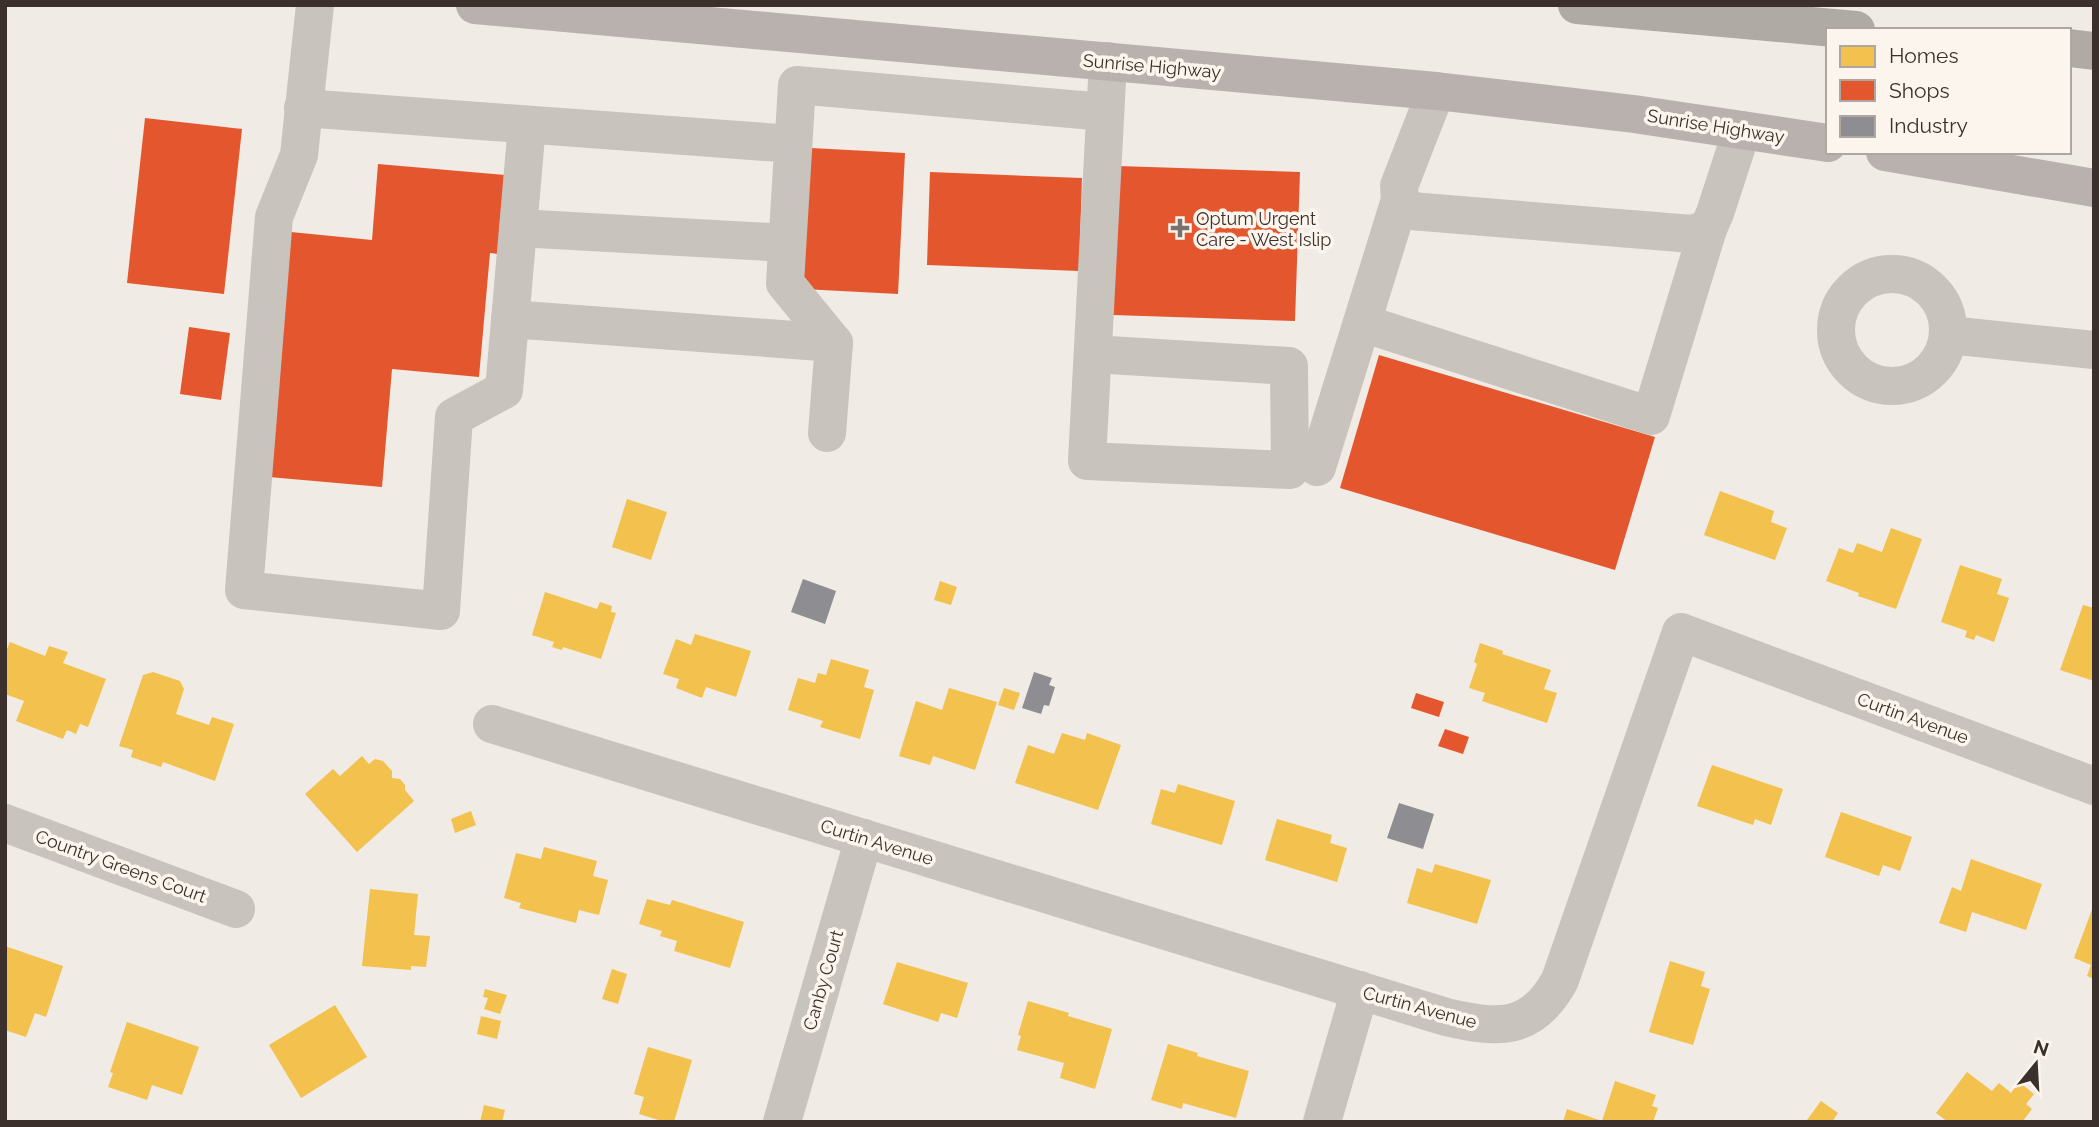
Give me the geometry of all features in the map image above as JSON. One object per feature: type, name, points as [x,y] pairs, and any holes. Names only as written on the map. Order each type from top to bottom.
[{"type":"highway","points":[[1577,5],[1834,28]]},
{"type":"highway","points":[[2071,48],[2094,51]]},
{"type":"main road","name":"Sunrise Highway","points":[[475,5],[1437,91],[1634,114],[1826,143]]},
{"type":"main road","points":[[1897,154],[2094,188]]},
{"type":"street","points":[[316,5],[299,155],[274,217],[244,590],[440,611],[454,417],[504,390],[527,125]]},
{"type":"street","points":[[801,34],[785,283],[834,344],[827,433]]},
{"type":"street","points":[[1108,61],[1087,461],[1303,469]]},
{"type":"street","points":[[797,85],[1105,113]]},
{"type":"street","points":[[1303,469],[1362,323],[1400,200],[1399,186],[1437,91]]},
{"type":"street","points":[[303,108],[793,144]]},
{"type":"street","points":[[1362,323],[1651,416],[1707,229],[1715,214],[1742,130]]},
{"type":"street","points":[[1400,200],[1411,211],[1692,234],[1707,229]]},
{"type":"street","points":[[518,228],[787,243]]},
{"type":"street","points":[[510,318],[834,344]]},
{"type":"street","points":[[1949,335],[2094,349]]},
{"type":"street","points":[[1093,355],[1289,366],[1303,469]]},
{"type":"street","name":"Curtin Avenue","points":[[492,724],[1446,1017],[1487,1025],[1505,1025],[1520,1021],[1544,1005],[1552,994],[1566,965],[1681,632],[2094,786]]},
{"type":"street","name":"Country Greens Court","points":[[5,824],[236,909]]},
{"type":"street","name":"Canby Court","points":[[782,1122],[864,838]]},
{"type":"street","points":[[1322,1122],[1360,990]]},
{"type":"building: Homes","points":[[1720,491],[1774,511],[1771,522],[1787,528],[1775,560],[1704,535]]},
{"type":"building: Homes","points":[[627,499],[667,512],[651,560],[612,547]]},
{"type":"building: Homes","points":[[1891,528],[1922,539],[1896,609],[1826,581],[1839,548],[1853,553],[1857,543],[1882,552]]},
{"type":"building: Homes","points":[[1960,565],[2002,579],[1997,594],[2009,598],[1994,642],[1976,635],[1974,640],[1965,637],[1967,631],[1941,622]]},
{"type":"building: Homes","points":[[940,581],[957,587],[951,605],[934,600]]},
{"type":"building: Homes","points":[[545,592],[597,609],[600,602],[612,606],[611,612],[616,613],[601,659],[563,647],[562,650],[552,647],[554,642],[532,635]]},
{"type":"building: Homes","points":[[2083,605],[2094,608],[2094,681],[2060,670]]},
{"type":"building: Homes","points":[[695,634],[751,651],[736,697],[706,687],[702,698],[676,688],[679,679],[663,674],[676,639],[691,645]]},
{"type":"building: Homes","points":[[10,642],[45,656],[49,646],[68,652],[63,663],[106,679],[88,727],[80,724],[76,734],[67,730],[63,739],[16,721],[24,701],[5,694],[5,654]]},
{"type":"building: Homes","points":[[1480,643],[1503,651],[1502,654],[1551,670],[1544,689],[1557,693],[1547,723],[1482,701],[1485,693],[1469,688]]},
{"type":"building: Homes","points":[[831,659],[869,670],[864,687],[874,690],[860,739],[820,727],[823,721],[788,710],[798,678],[815,683],[818,673],[826,675]]},
{"type":"building: Homes","points":[[153,672],[180,681],[184,689],[176,714],[209,725],[212,717],[234,724],[215,781],[163,762],[161,767],[131,757],[133,750],[119,746],[143,675]]},
{"type":"building: Homes","points":[[949,688],[997,702],[975,770],[933,756],[930,765],[899,756],[916,701],[942,710]]},
{"type":"building: Homes","points":[[1004,688],[1020,693],[1014,710],[998,705]]},
{"type":"building: Homes","points":[[1062,733],[1085,740],[1087,733],[1121,745],[1098,810],[1015,783],[1028,745],[1054,754]]},
{"type":"building: Homes","points":[[362,756],[369,764],[375,759],[383,761],[392,771],[392,778],[400,779],[414,801],[357,852],[305,794],[333,769],[340,776]]},
{"type":"building: Homes","points":[[1712,765],[1783,789],[1771,825],[1755,819],[1753,825],[1697,806]]},
{"type":"building: Homes","points":[[1178,784],[1235,801],[1222,845],[1151,824],[1161,789],[1175,793]]},
{"type":"building: Homes","points":[[471,811],[476,825],[455,833],[451,819]]},
{"type":"building: Homes","points":[[1841,812],[1912,837],[1900,871],[1883,865],[1879,876],[1825,857]]},
{"type":"building: Homes","points":[[1277,819],[1332,835],[1330,843],[1347,848],[1337,882],[1265,860]]},
{"type":"building: Homes","points":[[544,847],[597,861],[593,876],[608,880],[599,915],[579,910],[576,923],[519,908],[521,903],[504,898],[516,853],[541,859]]},
{"type":"building: Homes","points":[[1971,859],[2042,884],[2026,930],[1972,912],[1966,932],[1939,923],[1952,887],[1961,891]]},
{"type":"building: Homes","points":[[1435,864],[1491,880],[1477,924],[1407,903],[1417,868],[1432,873]]},
{"type":"building: Homes","points":[[370,889],[418,894],[414,935],[430,936],[426,967],[411,966],[411,970],[362,966]]},
{"type":"building: Homes","points":[[647,899],[670,905],[672,900],[744,922],[730,968],[674,951],[677,941],[660,936],[662,931],[639,924]]},
{"type":"building: Homes","points":[[2094,904],[2094,979],[2087,976],[2091,965],[2074,958]]},
{"type":"building: Homes","points":[[5,946],[63,966],[46,1017],[35,1013],[26,1037],[5,1030]]},
{"type":"building: Homes","points":[[1670,961],[1705,972],[1701,986],[1710,989],[1693,1045],[1649,1032]]},
{"type":"building: Homes","points":[[897,962],[968,983],[957,1018],[941,1013],[938,1022],[883,1004]]},
{"type":"building: Homes","points":[[612,969],[627,974],[618,1004],[602,999]]},
{"type":"building: Homes","points":[[485,989],[507,995],[500,1014],[484,1009],[488,998],[483,997]]},
{"type":"building: Homes","points":[[1028,1001],[1112,1029],[1095,1089],[1060,1078],[1064,1063],[1017,1050],[1021,1036],[1018,1035]]},
{"type":"building: Homes","points":[[335,1005],[367,1057],[301,1098],[269,1045]]},
{"type":"building: Homes","points":[[481,1016],[501,1021],[497,1039],[477,1034]]},
{"type":"building: Homes","points":[[127,1022],[199,1047],[182,1095],[152,1085],[147,1100],[108,1087],[113,1073],[110,1072]]},
{"type":"building: Homes","points":[[1168,1044],[1198,1053],[1197,1056],[1249,1071],[1236,1118],[1183,1103],[1182,1109],[1151,1100]]},
{"type":"building: Homes","points":[[648,1047],[692,1060],[674,1122],[639,1114],[644,1097],[634,1094]]},
{"type":"building: Homes","points":[[1967,1072],[1992,1091],[1999,1083],[2011,1093],[2019,1082],[2034,1094],[2026,1104],[2032,1109],[2022,1122],[1948,1122],[1936,1113]]},
{"type":"building: Homes","points":[[1615,1081],[1656,1095],[1652,1106],[1658,1108],[1653,1122],[1563,1122],[1567,1109],[1602,1121]]},
{"type":"building: Homes","points":[[1821,1101],[1838,1113],[1832,1122],[1809,1122],[1807,1120]]},
{"type":"building: Homes","points":[[484,1105],[505,1110],[502,1122],[480,1122]]},
{"type":"building: Shops","points":[[145,118],[242,129],[224,294],[127,283]]},
{"type":"building: Shops","points":[[811,148],[905,153],[898,294],[803,289]]},
{"type":"building: Shops","points":[[378,164],[505,175],[498,254],[490,253],[479,377],[392,369],[382,487],[269,477],[291,232],[372,240]]},
{"type":"building: Shops","points":[[1118,166],[1300,172],[1295,321],[1113,315]]},
{"type":"building: Shops","points":[[930,172],[1082,178],[1079,271],[927,265]]},
{"type":"building: Shops","points":[[189,327],[230,333],[221,400],[180,394]]},
{"type":"building: Shops","points":[[1379,355],[1655,437],[1615,570],[1340,488]]},
{"type":"building: Shops","points":[[1416,693],[1444,702],[1439,717],[1411,708]]},
{"type":"building: Shops","points":[[1445,729],[1469,737],[1463,754],[1438,746]]},
{"type":"building: Industry","points":[[803,579],[836,591],[825,624],[791,612]]},
{"type":"building: Industry","points":[[1034,672],[1052,678],[1049,685],[1055,687],[1049,706],[1044,705],[1041,714],[1022,708]]},
{"type":"building: Industry","points":[[1399,803],[1434,814],[1423,849],[1387,838]]},
{"type":"place","name":"Optum Urgent Care - West Islip","points":[[1180,228]]}]
